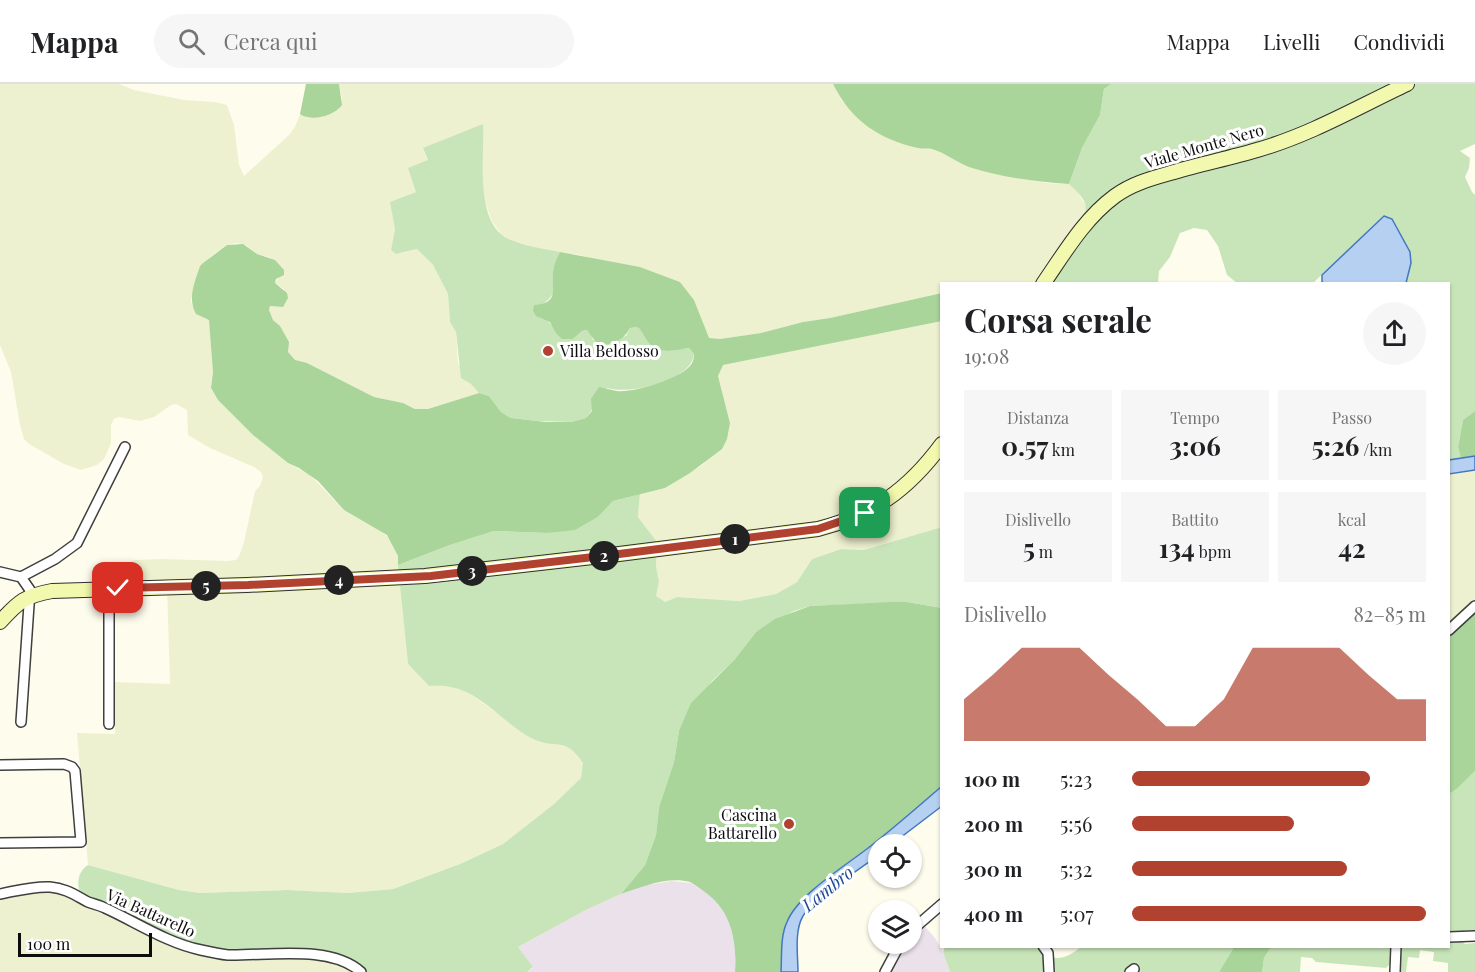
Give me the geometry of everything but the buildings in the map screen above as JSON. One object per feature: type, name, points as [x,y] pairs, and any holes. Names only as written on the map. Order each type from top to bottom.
[{"type":"street","name":"Viale Monte Nero","points":[[1044,282],[1082,227],[1101,207],[1131,186],[1293,138],[1347,115],[1407,84]]},
{"type":"street","points":[[21,577],[55,559],[77,543],[125,447]]},
{"type":"street","points":[[0,622],[13,607],[31,595],[52,591],[248,585],[425,576],[818,529],[865,513],[889,500],[929,462],[940,447]]},
{"type":"street","points":[[0,572],[21,577],[26,582],[31,595],[21,722]]},
{"type":"street","points":[[109,724],[113,588]]},
{"type":"street","points":[[1450,629],[1475,606]]},
{"type":"street","points":[[0,765],[64,764],[72,767],[75,771],[81,842],[0,843]]},
{"type":"street","name":"Via Battarello","points":[[0,894],[51,887],[70,891],[89,902],[195,949],[225,955],[302,953],[331,957],[353,965],[361,972]]},
{"type":"street","points":[[922,921],[940,906]]},
{"type":"street","points":[[1450,937],[1475,936]]},
{"type":"street","points":[[1044,948],[1048,953],[1049,972]]},
{"type":"street","points":[[1395,972],[1396,948]]},
{"type":"street","points":[[885,972],[895,954]]},
{"type":"shaded area","points":[[671,881],[691,883],[713,897],[730,921],[735,941],[735,972],[527,972],[533,968],[518,947],[621,894],[647,885]]},
{"type":"shaded area","points":[[922,923],[935,938],[950,972],[885,972],[895,954],[922,954]]},
{"type":"green space","points":[[0,84],[119,84],[134,90],[184,100],[227,105],[234,125],[239,165],[244,176],[289,135],[300,114],[309,118],[338,110],[342,99],[339,84],[833,84],[842,101],[882,134],[919,148],[933,149],[970,167],[1046,183],[1069,184],[1077,191],[1087,208],[1039,282],[940,282],[940,293],[761,333],[720,339],[708,338],[694,300],[680,282],[640,267],[547,251],[510,240],[501,234],[492,221],[485,202],[483,187],[423,149],[428,160],[416,192],[391,202],[395,229],[391,250],[402,253],[417,249],[433,265],[448,294],[450,322],[456,332],[458,363],[479,393],[428,409],[415,409],[403,403],[374,397],[307,363],[295,361],[288,352],[280,326],[273,320],[269,310],[270,306],[283,307],[284,289],[275,283],[280,276],[271,258],[257,254],[247,246],[237,243],[227,245],[200,266],[191,300],[192,305],[206,319],[210,319],[213,372],[211,389],[218,400],[253,435],[288,463],[310,475],[344,510],[381,531],[390,539],[398,556],[408,664],[429,686],[449,685],[469,693],[530,737],[542,743],[558,743],[575,749],[584,763],[581,778],[554,804],[503,844],[460,864],[393,889],[348,893],[287,890],[200,893],[179,890],[88,865],[77,733],[115,734],[115,682],[170,684],[167,587],[118,588],[125,564],[135,560],[161,559],[236,560],[244,542],[255,491],[260,486],[263,477],[261,472],[254,467],[210,448],[188,435],[187,410],[176,404],[154,417],[140,421],[119,417],[114,419],[111,425],[111,443],[104,459],[97,465],[81,470],[64,464],[24,439],[11,372],[0,345]]},
{"type":"green space","points":[[306,84],[339,84],[342,105],[334,112],[322,117],[310,118],[300,114]]},
{"type":"green space","points":[[833,84],[1111,84],[1104,89],[1100,115],[1082,148],[1069,184],[981,171],[932,149],[918,148],[890,139],[857,118]]},
{"type":"green space","points":[[1111,84],[1399,84],[1295,132],[1229,152],[1231,156],[1293,138],[1347,115],[1407,84],[1475,84],[1475,144],[1460,151],[1470,158],[1465,177],[1475,195],[1475,411],[1463,420],[1458,447],[1461,458],[1450,460],[1450,282],[1406,282],[1411,263],[1410,252],[1392,219],[1384,216],[1314,282],[1236,282],[1227,275],[1218,246],[1207,230],[1194,228],[1180,233],[1170,257],[1159,271],[1158,282],[1039,282],[1085,213],[1084,201],[1069,184],[1082,148],[1100,115],[1104,89]]},
{"type":"green space","points":[[483,124],[484,188],[491,220],[499,232],[511,240],[560,252],[554,266],[553,292],[551,297],[541,305],[540,318],[548,321],[555,332],[573,339],[582,331],[587,330],[591,333],[593,340],[626,336],[630,328],[637,327],[648,342],[679,349],[689,348],[694,354],[691,364],[683,372],[658,384],[644,387],[617,390],[607,388],[592,399],[592,410],[586,418],[571,422],[511,418],[501,412],[489,396],[479,393],[461,378],[456,332],[450,322],[448,294],[433,265],[417,249],[396,254],[391,250],[395,229],[390,202],[416,192],[408,168],[428,160],[423,148]]},
{"type":"green space","points":[[243,244],[257,254],[275,260],[284,270],[284,275],[276,279],[275,283],[287,293],[288,298],[283,307],[270,306],[269,310],[273,320],[280,326],[289,342],[288,352],[295,360],[307,363],[374,397],[403,403],[415,409],[428,409],[479,393],[489,396],[501,412],[511,418],[571,422],[586,418],[592,411],[591,399],[599,387],[625,391],[644,387],[676,376],[690,365],[694,354],[689,348],[667,351],[657,349],[648,342],[637,327],[630,328],[620,339],[608,344],[598,345],[587,330],[582,331],[573,339],[562,339],[550,322],[536,316],[533,311],[534,305],[547,302],[552,296],[554,269],[560,252],[640,267],[680,282],[694,300],[709,338],[720,339],[761,333],[940,293],[940,321],[723,365],[718,376],[730,423],[727,439],[722,449],[690,473],[665,488],[613,501],[599,516],[575,530],[547,533],[494,531],[398,565],[398,556],[387,535],[344,510],[318,481],[288,463],[253,435],[218,400],[211,388],[213,372],[209,320],[196,314],[192,302],[193,290],[200,266],[227,245]]},
{"type":"green space","points":[[940,321],[940,528],[864,550],[841,549],[812,559],[797,582],[776,594],[739,601],[677,597],[665,602],[655,596],[659,581],[656,566],[657,542],[638,517],[640,494],[665,488],[702,465],[710,457],[730,423],[718,376],[722,365]]},
{"type":"green space","points":[[1475,411],[1475,456],[1461,458],[1458,447],[1463,420]]},
{"type":"green space","points":[[1475,470],[1475,606],[1450,629],[1450,474]]},
{"type":"green space","points":[[640,494],[638,517],[657,542],[656,566],[659,581],[656,596],[665,602],[677,597],[739,601],[776,594],[797,582],[812,559],[841,549],[864,550],[940,528],[940,608],[907,602],[810,606],[794,611],[756,632],[735,659],[712,681],[679,731],[674,762],[659,807],[656,835],[645,865],[621,894],[518,947],[533,967],[527,972],[353,972],[331,957],[195,949],[81,898],[78,880],[81,872],[88,865],[179,890],[200,893],[287,890],[348,893],[393,889],[460,864],[503,844],[554,804],[581,778],[583,763],[565,746],[539,742],[531,738],[466,692],[448,686],[429,686],[408,664],[398,565],[494,531],[547,533],[599,516],[613,501]]},
{"type":"green space","points":[[907,602],[940,608],[940,788],[886,834],[868,834],[868,847],[816,888],[793,911],[783,934],[781,972],[735,972],[735,948],[726,916],[712,898],[696,886],[690,882],[673,880],[621,894],[645,865],[656,835],[659,807],[674,762],[679,731],[691,703],[735,659],[756,632],[775,619],[810,606]]},
{"type":"green space","points":[[1475,606],[1475,771],[1450,793],[1450,629]]},
{"type":"green space","points":[[1475,771],[1475,930],[1450,932],[1450,793]]},
{"type":"green space","points":[[51,887],[331,957],[353,972],[0,972],[0,894]]},
{"type":"green space","points":[[1450,942],[1475,943],[1475,972],[1448,972],[1448,963],[1433,961],[1434,952],[1420,950],[1419,958],[1408,957],[1406,972],[1399,972],[1400,948],[1450,948]]},
{"type":"green space","points":[[945,948],[1039,948],[1049,956],[1059,958],[1079,948],[1233,948],[1219,972],[950,972],[943,952]]},
{"type":"green space","points":[[1233,948],[1270,948],[1264,958],[1262,972],[1219,972]]},
{"type":"green space","points":[[1270,948],[1391,948],[1390,964],[1386,968],[1316,962],[1312,958],[1301,957],[1300,972],[1262,972],[1264,958]]},
{"type":"water","points":[[1384,216],[1392,219],[1410,252],[1411,263],[1406,282],[1322,282],[1322,275]]},
{"type":"water","points":[[1475,456],[1475,470],[1450,474],[1450,460]]},
{"type":"water","points":[[940,788],[940,808],[905,834],[886,834]]},
{"type":"water","name":"Lambro","points":[[868,848],[868,863],[816,902],[803,916],[798,929],[798,972],[781,972],[782,940],[793,911],[824,880]]},
{"type":"place","name":"Villa Beldosso","points":[[548,351]]},
{"type":"place","name":"Cascina Battarello","points":[[789,824]]},
{"type":"route","points":[[118,588],[248,585],[431,576],[818,529],[842,523],[865,513]]}]
